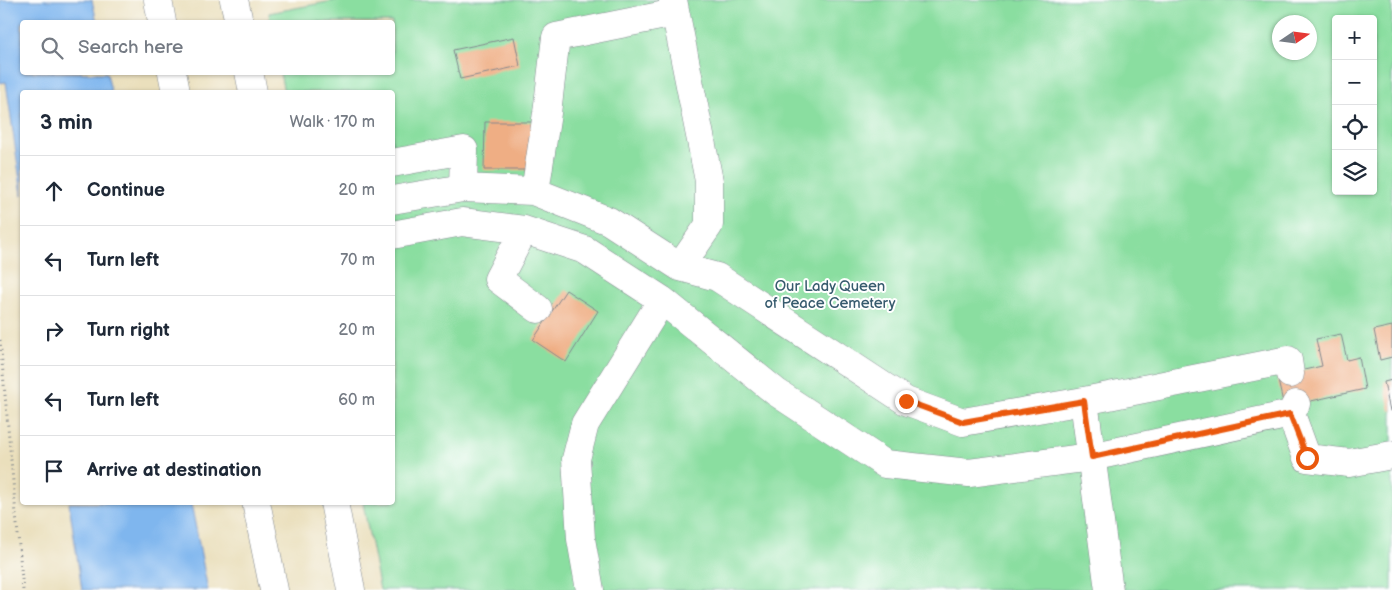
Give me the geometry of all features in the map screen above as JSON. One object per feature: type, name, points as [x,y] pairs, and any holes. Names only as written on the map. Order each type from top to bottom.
[{"type":"main road","points":[[158,0],[162,20]]},
{"type":"main road","points":[[234,0],[239,20]]},
{"type":"main road","points":[[535,192],[556,37],[674,6],[709,181],[709,225],[680,267]]},
{"type":"main road","points":[[173,75],[176,90]]},
{"type":"main road","points":[[250,75],[253,90]]},
{"type":"main road","points":[[395,162],[464,150],[463,188]]},
{"type":"main road","points":[[395,199],[463,188],[535,192],[609,221],[680,267],[717,277],[906,401],[963,422],[1084,401],[1288,360],[1290,374]]},
{"type":"main road","points":[[395,234],[462,222],[524,230],[585,250],[662,300],[776,392],[885,464],[969,473],[1092,457],[1293,409],[1307,458],[1349,463],[1392,455]]},
{"type":"main road","points":[[524,230],[498,279],[538,309]]},
{"type":"main road","points":[[590,590],[581,539],[576,459],[585,424],[662,300]]},
{"type":"main road","points":[[1084,401],[1109,590]]},
{"type":"main road","points":[[257,505],[274,590]]},
{"type":"main road","points":[[335,505],[351,590]]},
{"type":"path","points":[[0,340],[23,590]]},
{"type":"green space","name":"Our Lady Queen of Peace Cemetery","points":[[338,0],[1392,0],[1392,590],[380,590],[363,505],[395,505],[395,90],[284,90],[280,75],[395,75],[395,20],[270,20],[269,13]]},
{"type":"water","points":[[0,0],[92,0],[97,20],[20,20],[20,75],[107,75],[111,90],[20,90],[20,181],[6,82],[0,83]]},
{"type":"water","points":[[69,505],[191,505],[208,590],[82,590]]},
{"type":"building","points":[[514,37],[520,66],[460,79],[453,50]]},
{"type":"building","points":[[485,122],[534,122],[533,170],[484,170]]},
{"type":"building","points":[[566,290],[598,311],[566,362],[533,340]]},
{"type":"building","points":[[1392,326],[1392,357],[1380,360],[1374,330]]},
{"type":"building","points":[[1341,334],[1347,360],[1359,357],[1365,389],[1284,407],[1277,376],[1322,366],[1316,339]]},
{"type":"building","points":[[1392,380],[1392,410],[1390,411],[1384,382]]},
{"type":"route","points":[[906,401],[963,422],[1084,401],[1092,457],[1290,414],[1307,458]]}]
